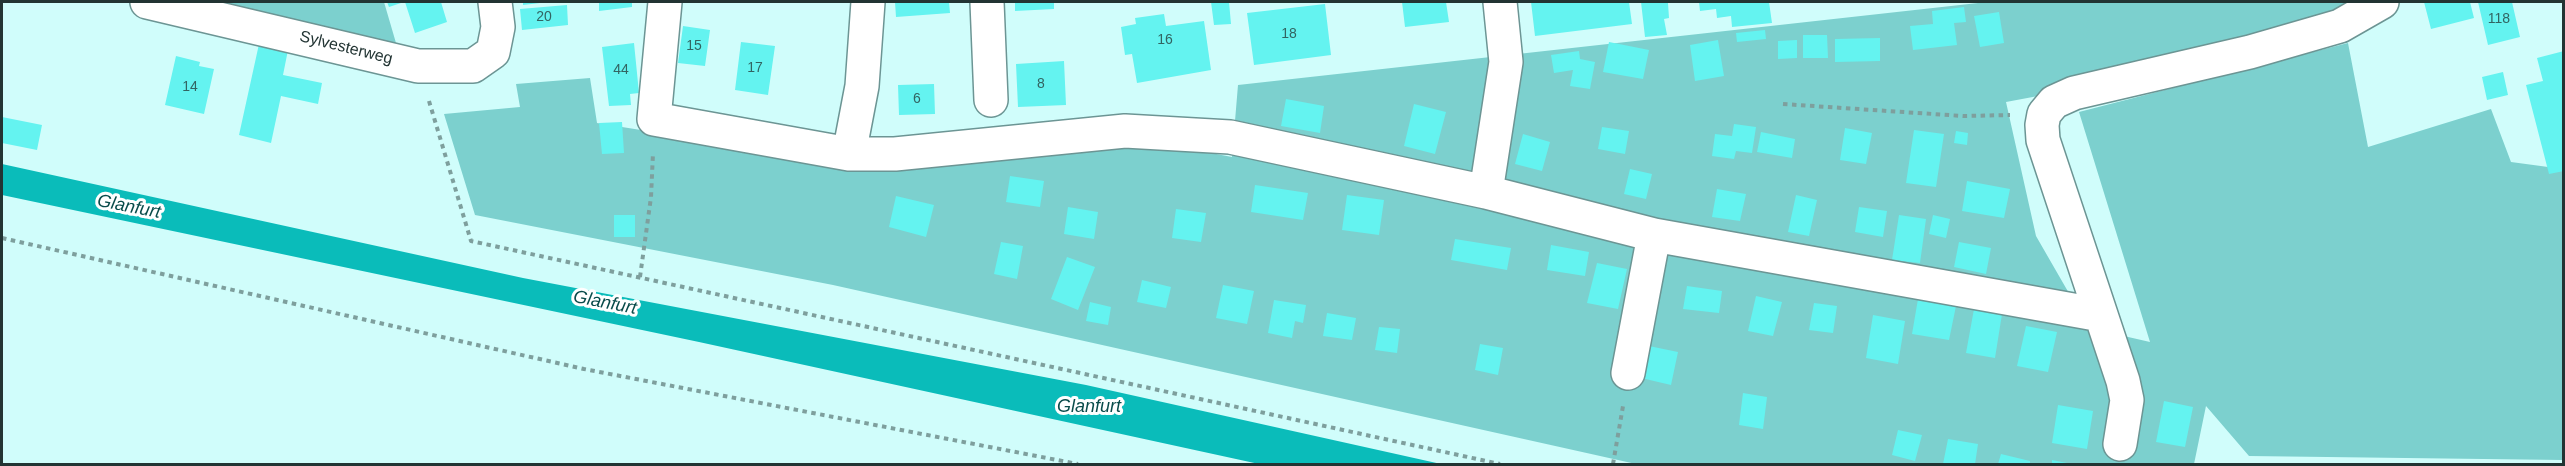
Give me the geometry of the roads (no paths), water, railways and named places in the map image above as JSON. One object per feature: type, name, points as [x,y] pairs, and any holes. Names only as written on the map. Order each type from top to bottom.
[{"type":"street","name":"Sylvesterweg","points":[[147,2],[418,66],[473,66],[493,52],[498,27],[495,2]]},
{"type":"street","points":[[664,2],[654,119],[849,154],[895,154],[1125,131],[1219,136],[1486,192],[1654,235],[2101,315]]},
{"type":"street","points":[[849,154],[862,86],[868,2]]},
{"type":"street","points":[[987,2],[991,100]]},
{"type":"street","points":[[1486,192],[1506,62],[1500,2]]},
{"type":"street","points":[[2120,444],[2127,400],[2043,140],[2044,114],[2054,102],[2074,93],[2250,52],[2340,26],[2382,2]]},
{"type":"street","points":[[1628,373],[1654,235]]},
{"type":"water","name":"Glanfurt","points":[[2,164],[523,278],[1086,385],[1441,464],[1259,464],[699,342],[2,195]]}]
